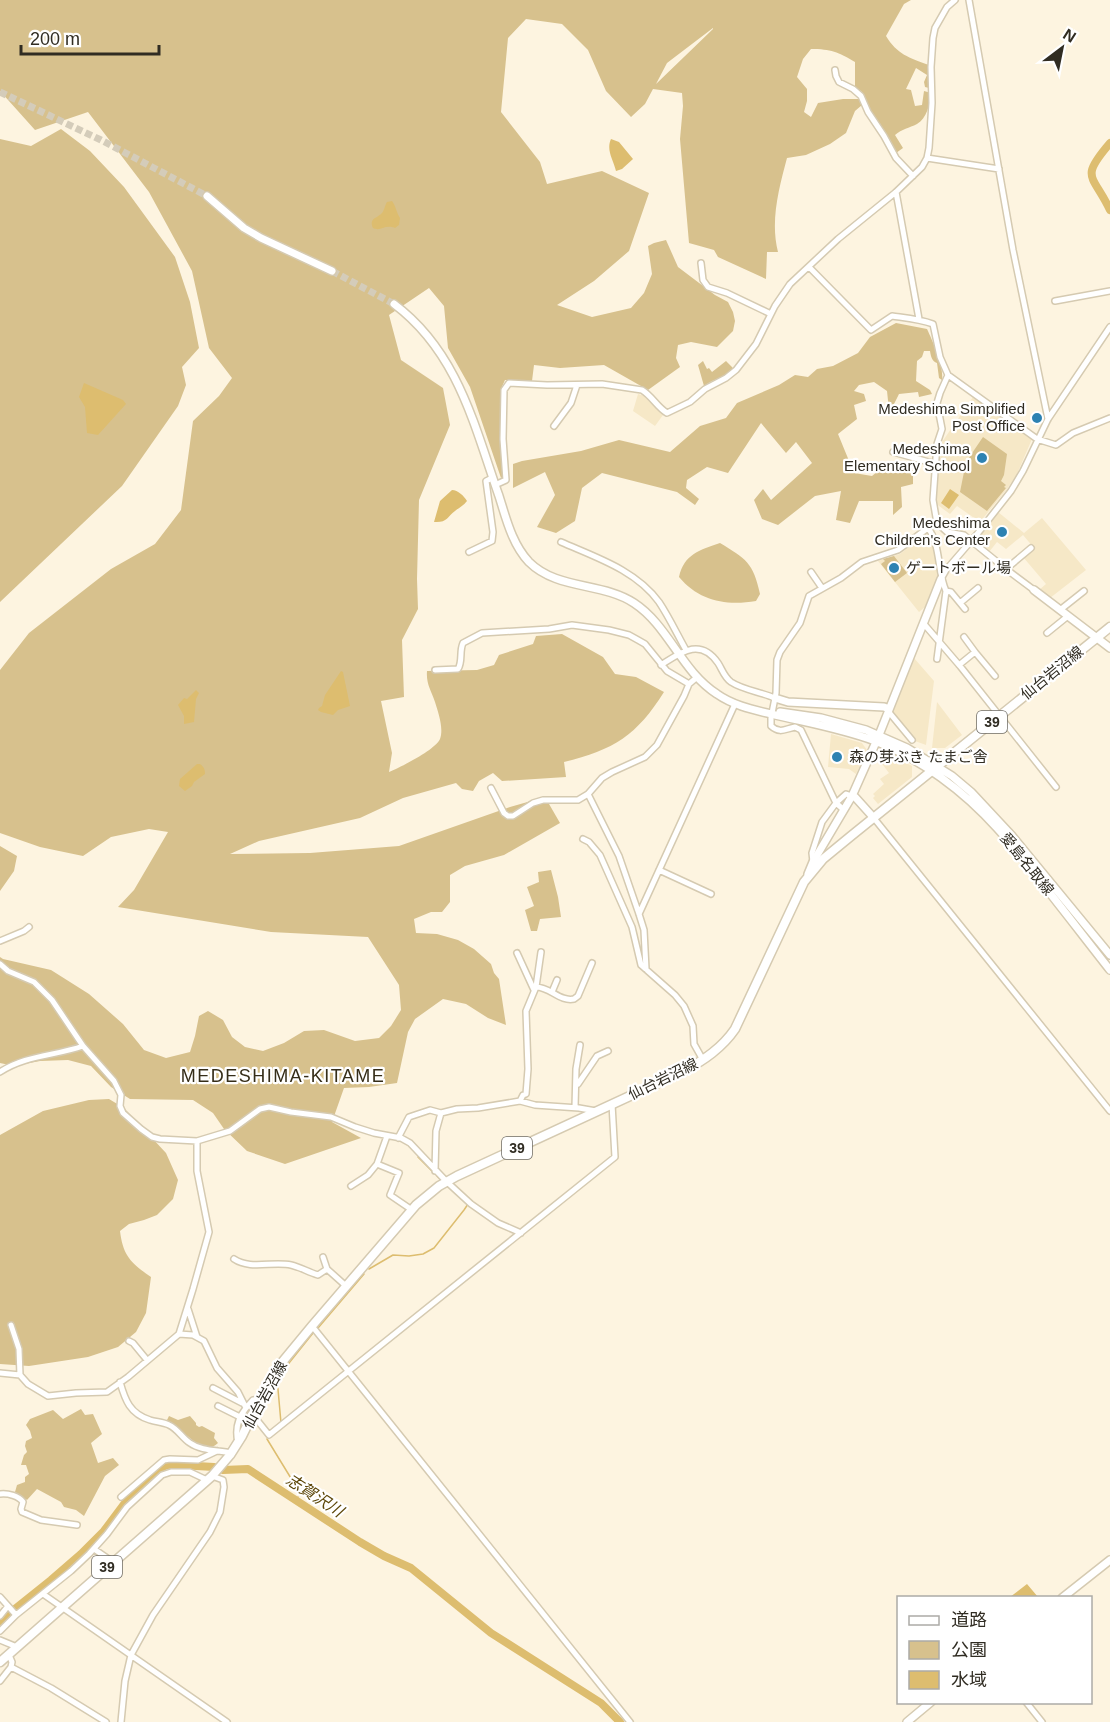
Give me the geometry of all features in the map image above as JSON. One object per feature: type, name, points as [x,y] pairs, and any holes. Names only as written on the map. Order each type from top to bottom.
[{"type":"main road","name":"仙台岩沼線","points":[[211,1476],[231,1454],[238,1442],[247,1409],[260,1399],[279,1366],[412,1210],[432,1191],[446,1181],[704,1060],[725,1042],[735,1029],[814,865],[1110,627]]},
{"type":"main road","name":"39","points":[[0,1662],[211,1476]]},
{"type":"street","points":[[470,552],[492,540],[493,532],[486,481],[506,480],[503,439],[505,386],[514,382],[547,385],[602,384],[642,390],[663,411],[671,412],[690,402],[705,389],[736,370],[756,344],[790,284],[838,239],[896,192],[922,167],[927,158],[932,103],[933,38],[935,28],[947,7],[955,0]]},
{"type":"street","points":[[969,0],[1013,250],[1048,419]]},
{"type":"street","points":[[835,70],[838,82],[853,89],[861,96],[896,158],[913,176]]},
{"type":"street","points":[[927,158],[999,168]]},
{"type":"street","points":[[896,192],[919,319]]},
{"type":"street","points":[[207,196],[244,228],[332,271]]},
{"type":"street","points":[[700,263],[703,280],[708,287],[727,293],[771,314]]},
{"type":"street","points":[[809,267],[871,330],[892,316],[919,319],[933,324],[940,357],[948,375],[1037,439],[1056,445],[1073,433],[1110,418]]},
{"type":"street","points":[[1055,301],[1110,291]]},
{"type":"street","points":[[394,304],[419,325],[447,362],[467,404],[512,536],[524,556],[535,567],[552,576],[616,594],[635,603],[650,616],[696,678],[716,694],[735,704],[771,714],[782,712],[850,725],[878,739],[907,748],[934,768]]},
{"type":"street","points":[[814,865],[852,796],[878,739],[941,579],[1011,491],[1048,419],[1110,327]]},
{"type":"street","points":[[948,375],[937,403],[942,429],[937,444],[933,501],[937,523],[947,532],[964,535],[971,540],[1110,648]]},
{"type":"street","points":[[554,426],[571,403],[577,385]]},
{"type":"street","points":[[893,452],[936,464]]},
{"type":"street","points":[[844,810],[836,803],[803,732],[795,727],[783,731],[771,726],[777,660],[800,623],[809,596],[841,578],[862,562],[898,550],[937,523]]},
{"type":"street","points":[[928,528],[934,537],[941,579],[946,591],[938,659]]},
{"type":"street","points":[[561,542],[624,570],[644,586],[658,601],[686,650]]},
{"type":"street","points":[[1006,569],[1032,548]]},
{"type":"street","points":[[811,572],[822,588]]},
{"type":"street","points":[[960,603],[978,588]]},
{"type":"street","points":[[946,591],[951,592],[965,609]]},
{"type":"street","points":[[1060,610],[1084,591]]},
{"type":"street","points":[[1047,633],[1068,616]]},
{"type":"street","points":[[924,624],[1056,787]]},
{"type":"street","points":[[435,670],[458,669],[461,664],[460,651],[463,643],[482,633],[549,629],[572,625],[629,634],[645,644],[667,671],[688,684]]},
{"type":"street","points":[[963,637],[995,675]]},
{"type":"street","points":[[661,665],[686,650],[705,651],[733,683],[775,698],[788,702],[884,707],[889,710],[912,740]]},
{"type":"street","points":[[959,665],[975,651]]},
{"type":"street","points":[[491,788],[504,813],[508,816],[513,816],[533,803],[543,800],[578,800],[588,794],[602,778],[645,757],[657,745],[684,696],[688,684],[696,678]]},
{"type":"street","points":[[639,914],[735,704]]},
{"type":"street","name":"愛島名取線","points":[[934,768],[972,792],[1012,836],[1110,955]]},
{"type":"street","name":"愛島名取線","points":[[934,768],[997,828],[1110,970]]},
{"type":"street","points":[[588,794],[619,856],[639,914],[644,930],[646,969]]},
{"type":"street","points":[[814,865],[812,853],[822,822],[846,794],[855,797],[1110,1111]]},
{"type":"street","points":[[583,839],[589,842],[600,855],[632,927],[640,965],[675,995],[684,1006],[693,1026],[694,1044],[704,1060]]},
{"type":"street","points":[[659,870],[711,894]]},
{"type":"street","points":[[0,941],[29,927]]},
{"type":"street","points":[[520,1101],[526,1094],[528,1069],[526,1011],[535,989],[541,952]]},
{"type":"street","points":[[517,953],[535,989]]},
{"type":"street","points":[[535,989],[539,987],[567,1000],[574,999],[578,996],[592,963]]},
{"type":"street","points":[[0,964],[8,971],[34,982],[52,1000],[83,1046],[114,1081],[121,1095],[120,1107],[130,1120],[152,1137],[197,1142],[230,1131],[260,1109],[269,1107],[331,1117],[356,1128],[398,1137],[410,1143],[435,1171],[471,1204],[498,1223],[521,1233]]},
{"type":"street","points":[[552,992],[557,980]]},
{"type":"street","points":[[575,1107],[576,1069],[580,1045]]},
{"type":"street","points":[[0,1072],[37,1056],[58,1054],[83,1046]]},
{"type":"street","points":[[577,1085],[597,1056],[608,1051]]},
{"type":"street","points":[[398,1137],[411,1116],[430,1110],[441,1113],[520,1101],[536,1105],[575,1107],[596,1111]]},
{"type":"street","points":[[179,1334],[193,1335],[204,1341],[217,1368],[238,1392],[247,1409],[269,1435],[615,1157],[612,1104]]},
{"type":"street","points":[[435,1171],[436,1131],[441,1113]]},
{"type":"street","points":[[351,1186],[368,1175],[377,1164],[387,1136]]},
{"type":"street","points":[[11,1325],[19,1349],[20,1375],[28,1384],[48,1396],[107,1392],[179,1334],[209,1232],[197,1171],[197,1142]]},
{"type":"street","points":[[377,1164],[399,1173],[390,1195],[412,1210]]},
{"type":"street","points":[[322,1257],[327,1269],[346,1287]]},
{"type":"street","points":[[234,1259],[250,1264],[289,1264],[318,1275],[327,1269]]},
{"type":"street","points":[[188,1307],[197,1337]]},
{"type":"street","points":[[312,1326],[630,1722]]},
{"type":"street","points":[[129,1341],[147,1360]]},
{"type":"street","points":[[0,1373],[20,1375]]},
{"type":"street","points":[[120,1382],[127,1403],[138,1414],[149,1420],[169,1425],[196,1446],[231,1454]]},
{"type":"street","points":[[213,1388],[247,1409]]},
{"type":"street","points":[[218,1406],[240,1417]]},
{"type":"street","points":[[238,1442],[240,1417],[247,1409]]},
{"type":"street","points":[[121,1497],[164,1460],[198,1460],[217,1450]]},
{"type":"street","points":[[0,1631],[15,1614],[71,1571],[94,1549],[127,1507],[162,1475],[171,1472],[190,1472],[223,1480],[220,1512],[210,1532],[147,1625],[131,1655],[125,1681],[121,1722]]},
{"type":"street","points":[[0,1494],[19,1498],[23,1502],[22,1512],[41,1520],[77,1525]]},
{"type":"street","points":[[94,1549],[113,1562]]},
{"type":"street","points":[[1065,1596],[1110,1560]]},
{"type":"street","points":[[43,1593],[227,1722]]},
{"type":"street","points":[[0,1597],[15,1614]]},
{"type":"street","points":[[0,1616],[9,1607]]},
{"type":"street","points":[[0,1640],[17,1647]]},
{"type":"street","points":[[0,1681],[12,1662],[9,1655]]},
{"type":"street","points":[[9,1669],[51,1688],[106,1722]]},
{"type":"street","points":[[907,1722],[929,1704]]},
{"type":"street","points":[[1028,1704],[1042,1722]]},
{"type":"shaded area","points":[[638,394],[645,396],[663,415],[655,426],[633,411]]},
{"type":"shaded area","name":"Medeshima Elementary School","points":[[973,397],[1032,439],[1017,474],[980,522],[957,506],[950,514],[935,503],[942,442]]},
{"type":"shaded area","points":[[998,512],[1024,533],[1042,518],[1086,570],[1050,598],[1039,590],[1046,584],[1023,557],[1034,548],[1023,535],[1006,549],[997,542],[989,552],[978,543],[977,538]]},
{"type":"shaded area","points":[[926,534],[931,535],[938,575],[925,607],[919,612],[878,561],[900,554]]},
{"type":"shaded area","points":[[914,658],[934,681],[926,745],[915,741],[893,712]]},
{"type":"shaded area","points":[[937,702],[962,735],[945,748],[932,748]]},
{"type":"shaded area","points":[[831,734],[862,743],[867,750],[856,774],[849,769],[828,767]]},
{"type":"shaded area","points":[[884,751],[912,766],[912,777],[878,804],[873,794],[884,784],[880,779],[889,773],[876,756]]},
{"type":"green space","points":[[0,0],[911,0],[904,4],[886,36],[904,55],[929,65],[929,88],[925,87],[924,82],[927,75],[916,68],[906,89],[911,90],[915,106],[922,105],[924,91],[931,93],[927,110],[917,124],[895,135],[903,148],[896,153],[869,110],[862,92],[855,87],[855,62],[829,50],[818,49],[811,49],[803,59],[797,77],[807,89],[804,112],[811,117],[818,103],[843,99],[859,99],[862,105],[855,111],[846,133],[830,144],[806,155],[787,158],[775,217],[778,252],[767,252],[766,279],[718,257],[714,250],[689,243],[680,139],[682,93],[653,89],[645,104],[631,117],[606,91],[588,50],[562,24],[526,19],[508,38],[501,112],[540,162],[547,184],[602,171],[649,193],[629,251],[594,281],[557,305],[592,317],[631,308],[644,293],[652,274],[648,246],[666,240],[678,267],[728,302],[735,321],[733,331],[717,347],[691,342],[678,345],[676,358],[680,367],[648,390],[604,365],[560,368],[534,365],[532,381],[505,380],[500,391],[503,477],[501,478],[470,387],[448,348],[444,306],[429,288],[389,315],[401,360],[443,388],[450,425],[419,500],[418,609],[402,640],[404,697],[381,701],[392,753],[389,772],[425,753],[440,739],[440,720],[428,683],[427,671],[477,670],[494,665],[499,655],[533,644],[536,636],[562,634],[603,657],[615,674],[636,677],[664,692],[644,719],[623,739],[597,752],[564,762],[566,777],[502,781],[493,773],[479,781],[473,791],[462,789],[456,783],[403,798],[360,818],[259,841],[230,854],[310,853],[399,846],[545,797],[560,823],[504,855],[465,866],[450,875],[450,902],[442,912],[431,912],[414,919],[416,933],[437,934],[458,940],[474,949],[491,964],[499,979],[506,1025],[488,1018],[466,1004],[443,999],[415,1019],[408,1032],[397,1083],[344,1088],[332,1122],[361,1138],[285,1164],[247,1151],[224,1129],[213,1113],[193,1100],[130,1099],[111,1087],[91,1066],[68,1060],[40,1061],[14,1066],[0,1063],[0,957],[51,970],[89,994],[123,1024],[144,1050],[166,1058],[190,1052],[199,1016],[208,1011],[223,1020],[232,1037],[245,1047],[263,1051],[284,1043],[304,1031],[324,1030],[355,1041],[379,1038],[391,1026],[401,1010],[399,985],[368,937],[271,932],[118,907],[134,890],[168,832],[149,829],[111,837],[83,856],[40,847],[0,833],[0,670],[29,633],[111,569],[155,544],[181,510],[193,421],[219,396],[232,378],[209,348],[192,271],[149,192],[88,112],[35,130],[0,91]],"holes":[[[713,29],[656,84],[667,63]]]},
{"type":"green space","points":[[61,129],[90,151],[124,187],[175,257],[190,302],[199,348],[182,367],[186,385],[178,406],[122,486],[0,602],[0,139],[31,146]]},
{"type":"green space","points":[[896,323],[927,329],[940,361],[942,380],[939,378],[937,363],[930,351],[924,351],[922,357],[917,361],[916,381],[930,390],[932,394],[919,397],[918,392],[899,394],[889,410],[887,391],[874,382],[859,385],[854,391],[864,394],[866,401],[854,405],[857,419],[838,434],[854,473],[872,476],[892,464],[901,465],[913,471],[913,484],[901,487],[902,507],[893,515],[893,501],[859,501],[850,523],[836,520],[841,491],[815,496],[778,525],[762,519],[754,500],[763,489],[771,500],[812,463],[796,442],[786,453],[761,423],[728,473],[707,467],[687,480],[686,488],[699,499],[695,505],[677,492],[602,473],[582,488],[575,521],[556,533],[537,527],[555,495],[545,472],[513,488],[513,464],[522,461],[581,451],[619,440],[670,452],[700,426],[726,418],[737,403],[779,385],[795,375],[808,377],[817,369],[833,366],[858,353],[870,337]]},
{"type":"green space","points":[[703,361],[707,369],[709,368],[712,372],[726,361],[733,368],[704,386],[698,365]]},
{"type":"green space","points":[[983,437],[1007,454],[1001,481],[1006,488],[987,511],[960,492],[966,462]]},
{"type":"green space","points":[[720,543],[747,562],[751,568],[760,594],[756,601],[734,603],[714,600],[695,592],[679,577],[681,569],[689,558]]},
{"type":"green space","name":"ゲートボール場","points":[[894,556],[907,573],[895,582],[881,564],[885,561],[883,559]]},
{"type":"green space","points":[[0,846],[17,856],[14,871],[0,891]]},
{"type":"green space","points":[[551,870],[561,917],[540,919],[537,931],[531,931],[525,910],[534,906],[527,887],[539,882],[538,872]]},
{"type":"green space","points":[[109,1099],[124,1108],[166,1153],[178,1180],[173,1199],[157,1215],[129,1224],[120,1231],[123,1247],[129,1258],[151,1277],[146,1313],[136,1332],[118,1347],[88,1357],[29,1366],[0,1364],[0,1135],[43,1111],[89,1100]]},
{"type":"green space","points":[[81,1409],[85,1415],[93,1414],[102,1434],[91,1443],[98,1463],[113,1458],[119,1465],[105,1476],[84,1516],[76,1510],[64,1507],[61,1502],[37,1489],[27,1500],[15,1492],[17,1485],[25,1482],[25,1477],[29,1474],[26,1465],[21,1465],[27,1452],[26,1441],[32,1438],[26,1425],[30,1419],[53,1410],[63,1419]]},
{"type":"green space","points":[[169,1416],[178,1420],[190,1416],[196,1425],[215,1433],[214,1438],[218,1443],[208,1447],[198,1444],[166,1422]]},
{"type":"water","points":[[611,139],[619,142],[633,159],[622,169],[616,171],[610,151]]},
{"type":"water","points":[[392,201],[400,218],[399,225],[395,228],[373,228],[372,221],[382,213],[387,202]]},
{"type":"water","points":[[84,383],[123,400],[126,404],[98,435],[87,433],[85,407],[79,397]]},
{"type":"water","points":[[950,489],[959,495],[949,509],[941,503]]},
{"type":"water","points":[[452,490],[461,494],[467,501],[444,521],[434,522],[440,501]]},
{"type":"water","points":[[341,671],[350,706],[338,710],[333,715],[321,712],[318,710],[322,706],[325,695]]},
{"type":"water","points":[[196,690],[199,693],[196,699],[194,722],[184,724],[184,716],[178,705]]},
{"type":"water","points":[[197,764],[203,767],[205,774],[185,791],[179,786],[180,779]]},
{"type":"water","points":[[1027,1584],[1037,1596],[1011,1596]]},
{"type":"waterway","points":[[1110,143],[1100,155],[1092,171],[1094,182],[1110,210]]},
{"type":"waterway","points":[[418,1157],[432,1171]]},
{"type":"waterway","points":[[437,1176],[440,1179]]},
{"type":"waterway","points":[[369,1269],[393,1255],[423,1254],[434,1248],[467,1203]]},
{"type":"waterway","points":[[318,1328],[364,1274]]},
{"type":"waterway","points":[[281,1423],[277,1378],[313,1333]]},
{"type":"waterway","points":[[267,1439],[300,1493]]},
{"type":"waterway","name":"志賀沢川","points":[[0,1622],[81,1554],[104,1531],[128,1499],[159,1469],[167,1465],[214,1467],[223,1470],[248,1469],[360,1542],[411,1568],[491,1633],[601,1703],[620,1722]]},
{"type":"waterway","name":"志賀沢川","points":[[295,1500],[298,1497]]},
{"type":"tunnel","points":[[0,92],[101,140],[207,196]]},
{"type":"tunnel","points":[[332,271],[394,304]]},
{"type":"place","name":"Medeshima Simplified Post Office","points":[[1037,418]]},
{"type":"place","name":"Medeshima Elementary School","points":[[982,458]]},
{"type":"place","name":"Medeshima Children's Center","points":[[1002,532]]},
{"type":"place","name":"ゲートボール場","points":[[894,568]]},
{"type":"place","name":"森の芽ぶき たまご舎","points":[[837,757]]},
{"type":"district","name":"MEDESHIMA-KITAME","points":[[283,1076]]}]
